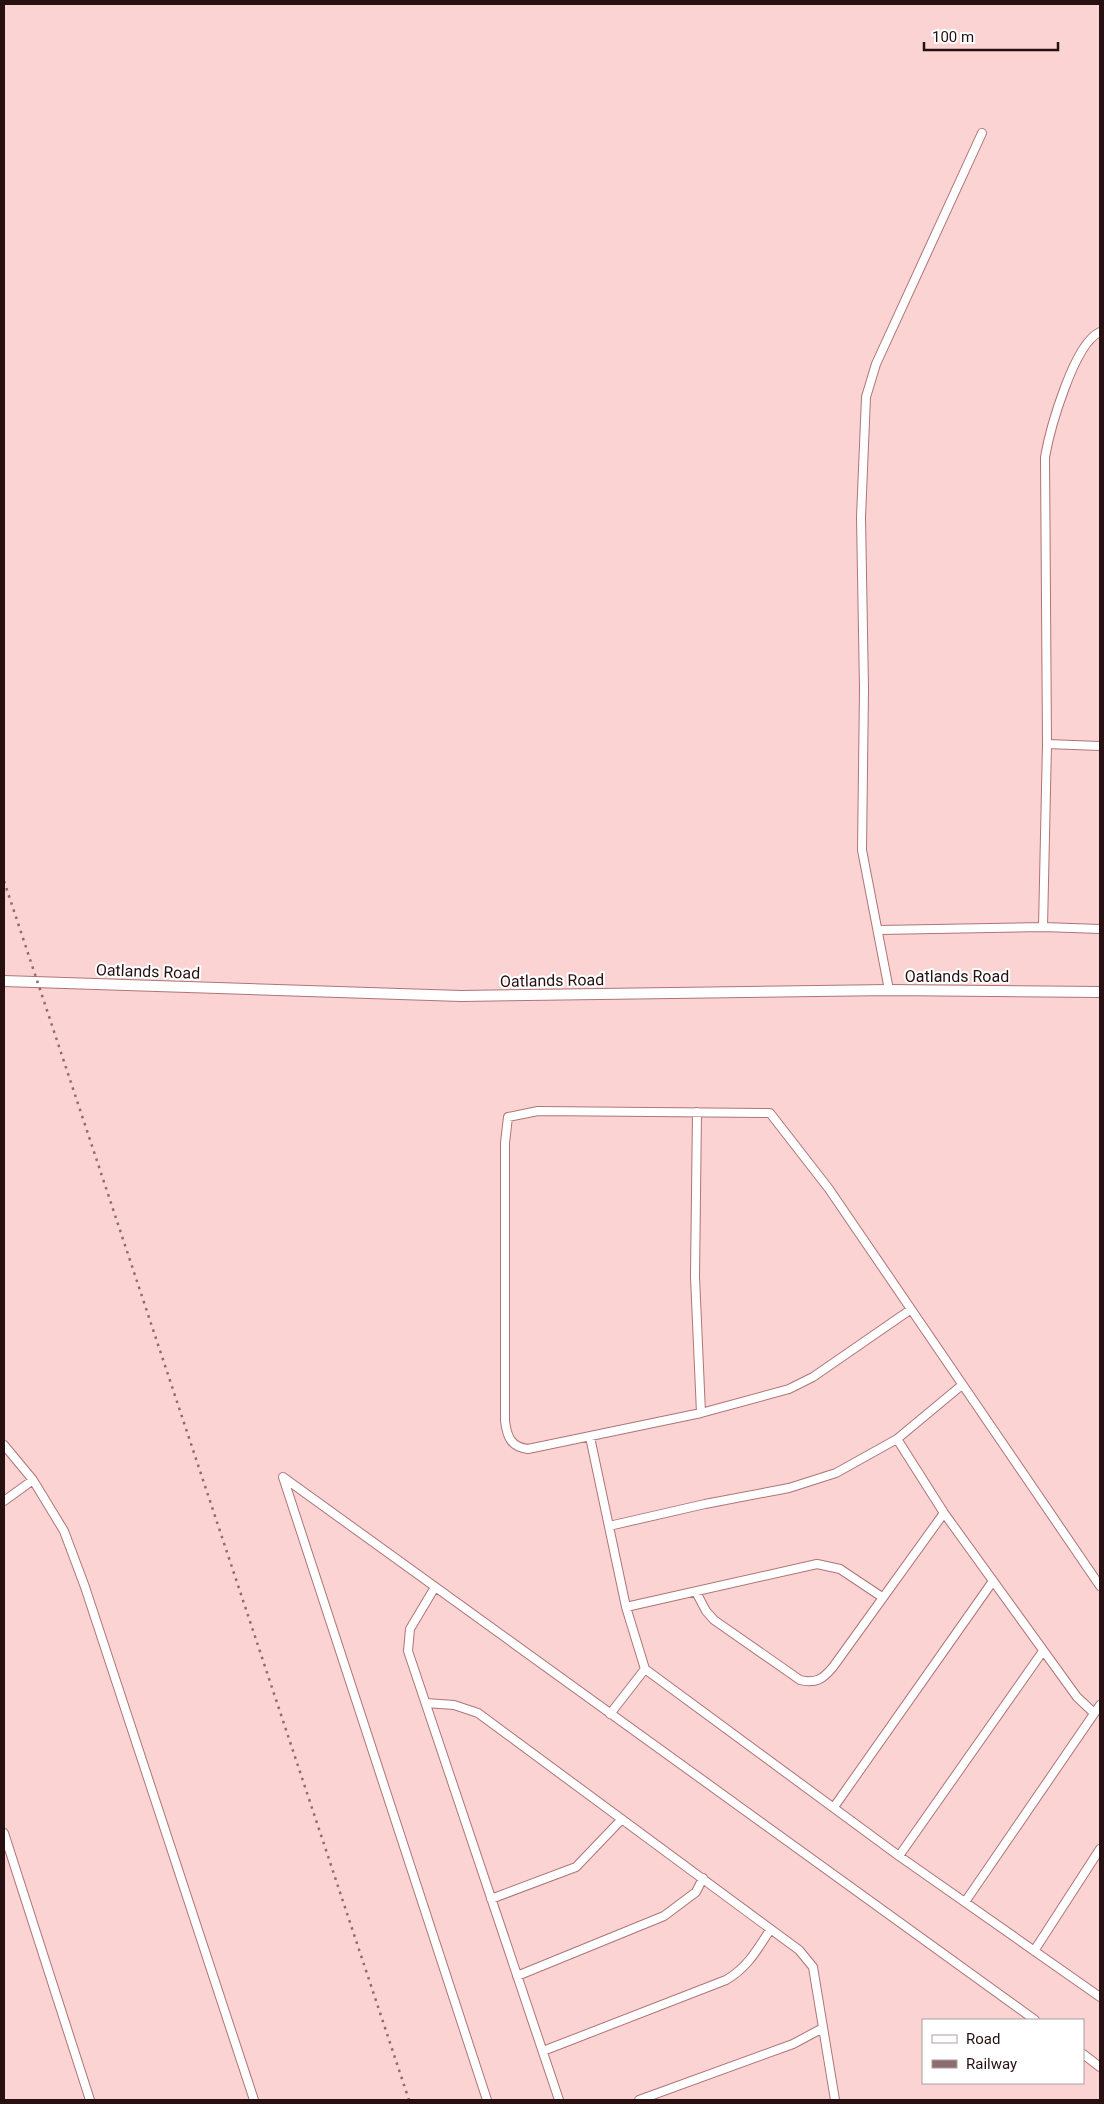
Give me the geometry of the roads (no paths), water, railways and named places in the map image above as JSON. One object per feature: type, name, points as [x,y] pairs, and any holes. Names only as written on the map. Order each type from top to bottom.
[{"type":"street","points":[[889,990],[879,930],[862,850],[864,689],[861,517],[866,397],[876,364],[982,133]]},
{"type":"street","points":[[1043,927],[1047,744],[1046,457],[1051,429],[1068,381],[1086,344],[1100,332]]},
{"type":"street","points":[[1047,744],[1100,746]]},
{"type":"street","points":[[879,930],[1043,927],[1100,929]]},
{"type":"street","name":"Oatlands Road","points":[[4,981],[461,996],[889,990],[1100,992]]},
{"type":"street","points":[[910,1310],[801,1383],[769,1396],[590,1438],[528,1449],[513,1444],[506,1430],[505,1143],[508,1117],[538,1111],[770,1113],[829,1189],[1100,1586]]},
{"type":"street","points":[[697,1112],[695,1277],[701,1413]]},
{"type":"street","points":[[609,1526],[705,1504],[790,1488],[836,1473],[897,1439],[962,1385]]},
{"type":"street","points":[[590,1438],[626,1607],[645,1670],[899,1856],[1034,1951],[1099,1993]]},
{"type":"street","points":[[897,1439],[944,1512],[1043,1651],[1077,1698],[1094,1713]]},
{"type":"street","points":[[4,1445],[33,1480],[64,1531],[85,1587],[254,2100]]},
{"type":"street","points":[[487,2100],[282,1477],[1034,2019]]},
{"type":"street","points":[[4,1502],[33,1480]]},
{"type":"street","points":[[696,1592],[706,1610],[723,1628],[800,1680],[813,1682],[820,1680],[833,1667],[944,1512]]},
{"type":"street","points":[[626,1607],[817,1564],[840,1569],[882,1597]]},
{"type":"street","points":[[834,1807],[993,1581]]},
{"type":"street","points":[[435,1587],[413,1624],[408,1640],[408,1651],[559,2100]]},
{"type":"street","points":[[899,1856],[1043,1651]]},
{"type":"street","points":[[610,1714],[645,1670]]},
{"type":"street","points":[[426,1703],[454,1705],[478,1713],[799,1950],[813,1967],[822,2028],[836,2100]]},
{"type":"street","points":[[964,1902],[1100,1706]]},
{"type":"street","points":[[491,1899],[576,1867],[621,1820]]},
{"type":"street","points":[[4,1833],[90,2100]]},
{"type":"street","points":[[1034,1951],[1100,1849]]},
{"type":"street","points":[[517,1976],[664,1916],[696,1892],[703,1878]]},
{"type":"street","points":[[543,2051],[726,1980],[739,1973],[750,1962],[770,1930]]},
{"type":"street","points":[[639,2100],[654,2098],[787,2046],[822,2028]]},
{"type":"street","points":[[1084,2055],[1100,2067]]},
{"type":"railway","points":[[4,881],[409,2100]]}]
